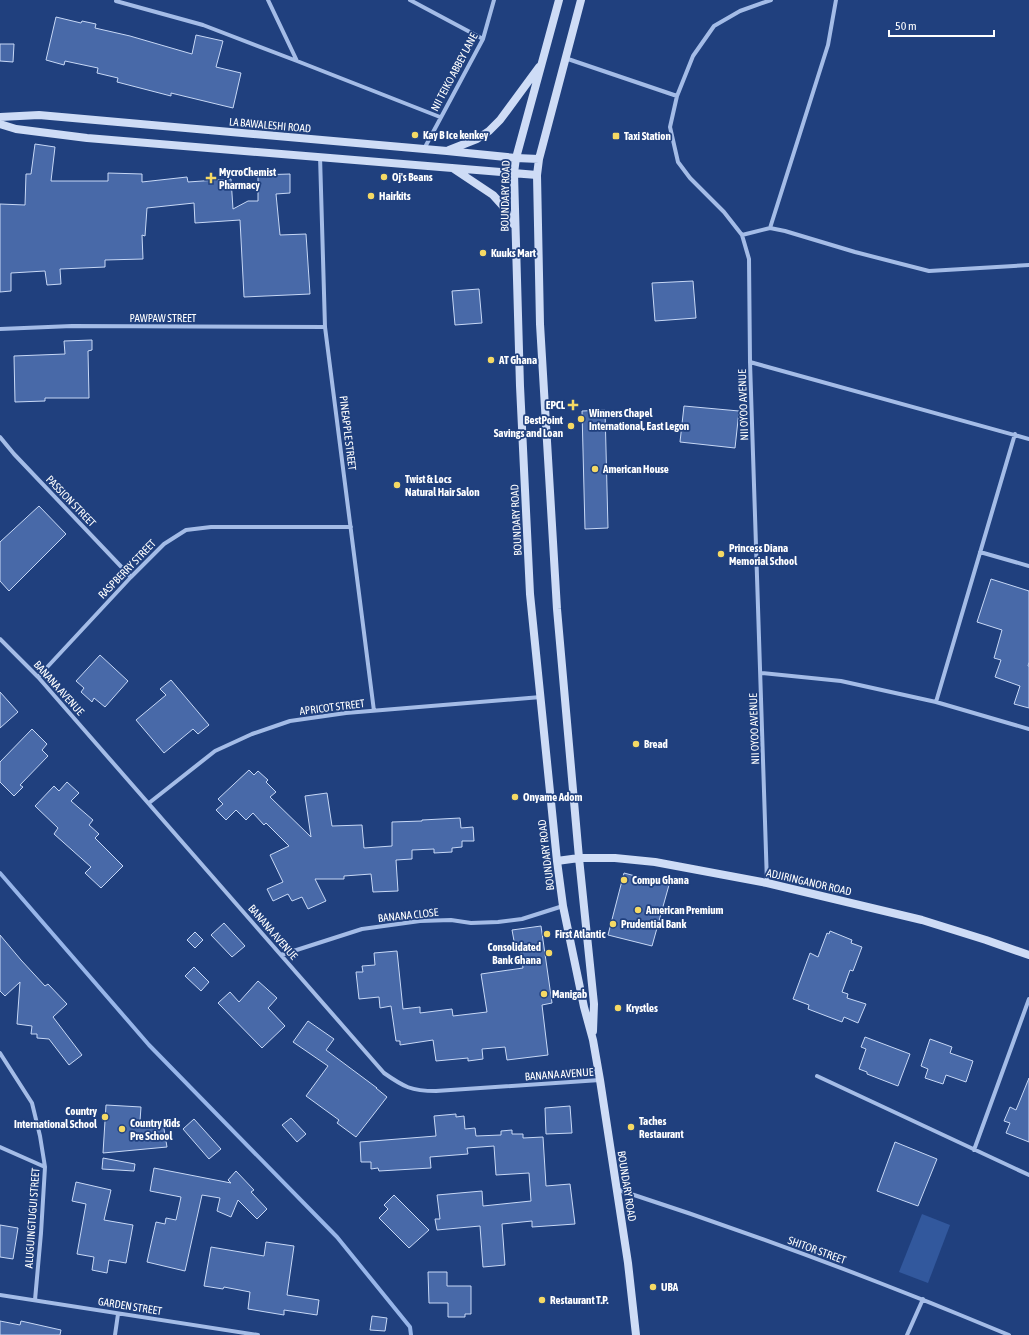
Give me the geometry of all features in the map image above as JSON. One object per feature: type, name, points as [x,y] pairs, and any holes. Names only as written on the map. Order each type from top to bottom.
[{"type":"main road","name":"BOUNDARY ROAD","points":[[558,0],[516,158],[514,173],[514,225],[520,386],[530,594],[557,861],[564,906],[584,1007],[593,1040],[600,1080],[628,1263],[636,1335]]},
{"type":"main road","name":"BOUNDARY ROAD","points":[[580,0],[539,159],[537,175],[540,324],[557,609],[579,858],[594,1004],[593,1040]]},
{"type":"main road","points":[[447,151],[477,139],[489,131],[500,120],[542,63]]},
{"type":"main road","name":"LA BAWALESHI ROAD","points":[[0,117],[39,115],[539,159]]},
{"type":"main road","points":[[0,124],[16,129],[87,138],[537,175]]},
{"type":"main road","points":[[453,169],[493,195],[502,205],[514,225]]},
{"type":"main road","name":"ADJIRINGANOR ROAD","points":[[557,861],[579,858],[615,858],[655,862],[767,883],[922,920],[1029,955]]},
{"type":"street","points":[[268,0],[297,61]]},
{"type":"street","points":[[410,0],[483,39]]},
{"type":"street","name":"NII TEIKO ABBEY LANE","points":[[424,149],[483,39],[494,0]]},
{"type":"street","name":"NII OYOO AVENUE","points":[[767,883],[750,362],[751,318],[749,259],[742,235],[724,212],[690,178],[678,162],[670,127],[677,96],[693,56],[714,26],[740,11],[771,0]]},
{"type":"street","points":[[770,228],[828,46],[836,0]]},
{"type":"street","points":[[116,1],[203,25],[440,117]]},
{"type":"street","points":[[565,58],[677,96]]},
{"type":"street","name":"PINEAPPLE STREET","points":[[320,156],[325,327],[374,710]]},
{"type":"street","points":[[742,235],[770,228],[929,272],[1029,265]]},
{"type":"street","name":"PAWPAW STREET","points":[[0,329],[72,326],[325,327]]},
{"type":"street","points":[[750,362],[1029,439]]},
{"type":"street","points":[[936,702],[1015,434]]},
{"type":"street","name":"PASSION STREET","points":[[0,436],[14,454],[131,577]]},
{"type":"street","name":"RASPBERRY STREET","points":[[38,677],[131,577],[164,544],[186,530],[211,527],[351,526]]},
{"type":"street","points":[[980,552],[1029,566]]},
{"type":"street","name":"BANANA AVENUE","points":[[0,638],[38,677],[384,1073],[399,1083],[418,1091],[600,1080]]},
{"type":"street","points":[[761,673],[841,680],[936,702],[1029,728]]},
{"type":"street","name":"APRICOT STREET","points":[[149,803],[215,751],[252,734],[290,722],[374,710],[541,697]]},
{"type":"street","name":"BANANA CLOSE","points":[[281,955],[362,929],[420,921],[451,920],[471,923],[498,922],[522,919],[564,906]]},
{"type":"street","points":[[974,1150],[1029,999]]},
{"type":"street","name":"ALUGUINGTUGUI STREET","points":[[0,1053],[32,1103],[40,1136],[45,1167],[42,1233],[35,1300]]},
{"type":"street","points":[[817,1076],[1029,1175]]},
{"type":"street","points":[[0,1147],[45,1167]]},
{"type":"street","name":"SHITOR STREET","points":[[616,1189],[695,1215],[923,1298],[1009,1335]]},
{"type":"street","name":"GARDEN STREET","points":[[0,1295],[258,1335]]},
{"type":"street","points":[[907,1335],[923,1298]]},
{"type":"street","points":[[115,1335],[118,1314]]},
{"type":"shaded area","points":[[922,1214],[950,1225],[928,1283],[899,1272]]},
{"type":"building","points":[[56,17],[81,23],[82,21],[96,24],[95,28],[130,36],[192,54],[196,35],[223,41],[216,67],[241,73],[233,108],[171,93],[171,96],[117,82],[118,78],[97,73],[98,68],[65,61],[64,65],[46,60]]},
{"type":"building","points":[[0,44],[14,44],[13,62],[0,61]]},
{"type":"building","points":[[35,144],[55,147],[51,181],[108,181],[108,173],[142,174],[142,182],[187,177],[188,182],[231,179],[233,209],[248,201],[258,201],[258,175],[290,174],[290,193],[276,194],[280,235],[306,234],[310,294],[244,297],[240,220],[195,223],[194,203],[147,208],[145,236],[142,235],[143,259],[105,260],[105,267],[60,269],[61,284],[47,285],[45,271],[11,273],[11,291],[0,292],[0,204],[25,205],[26,174],[31,174]]},
{"type":"building","points":[[693,281],[696,318],[655,321],[652,283]]},
{"type":"building","points":[[479,289],[482,323],[455,325],[452,291]]},
{"type":"building","points":[[92,340],[92,350],[88,351],[89,398],[45,398],[45,401],[15,402],[14,356],[65,354],[64,341]]},
{"type":"building","points":[[684,406],[739,411],[735,448],[680,442]]},
{"type":"building","name":"American House","points":[[605,410],[608,528],[585,529],[582,411]]},
{"type":"building","points":[[39,506],[66,534],[9,591],[0,581],[0,542]]},
{"type":"building","points":[[991,579],[1029,591],[1029,708],[1014,704],[1020,686],[995,677],[1001,660],[994,658],[1002,630],[977,622]]},
{"type":"building","points":[[100,655],[128,681],[105,707],[94,698],[92,702],[81,692],[84,688],[76,681]]},
{"type":"building","points":[[171,680],[209,725],[198,734],[193,729],[164,753],[136,720],[166,695],[160,689]]},
{"type":"building","points":[[0,692],[18,712],[0,728]]},
{"type":"building","points":[[32,729],[47,744],[42,750],[48,756],[20,785],[23,787],[14,796],[0,782],[0,762]]},
{"type":"building","points":[[249,770],[254,775],[258,771],[268,780],[266,782],[276,792],[270,797],[311,837],[305,796],[327,793],[332,826],[362,825],[364,848],[392,846],[392,822],[422,820],[460,818],[461,828],[473,827],[474,841],[462,841],[462,847],[452,848],[452,852],[434,853],[434,849],[412,850],[412,859],[396,860],[398,891],[373,892],[371,874],[344,876],[344,879],[315,879],[326,901],[308,909],[302,897],[292,901],[288,894],[273,901],[267,889],[283,882],[270,855],[289,846],[266,823],[264,825],[253,813],[246,820],[236,810],[226,820],[216,810],[223,804],[218,799]]},
{"type":"building","points":[[67,782],[79,793],[71,801],[93,820],[89,825],[99,834],[95,838],[123,866],[101,888],[85,873],[91,867],[54,834],[58,828],[35,806],[54,786],[59,791]]},
{"type":"building","name":"American Premium","points":[[624,873],[669,885],[652,946],[608,935]]},
{"type":"building","points":[[224,923],[245,946],[232,957],[211,935]]},
{"type":"building","points":[[541,926],[552,1003],[542,1005],[548,1055],[507,1060],[505,1047],[482,1049],[483,1059],[468,1061],[468,1058],[436,1061],[433,1040],[400,1045],[400,1041],[396,1041],[391,1006],[380,1008],[379,997],[359,999],[356,972],[363,972],[362,966],[375,965],[374,953],[397,951],[403,1009],[420,1007],[420,1013],[452,1009],[453,1016],[487,1012],[481,974],[523,968],[520,945],[515,946],[512,930]]},
{"type":"building","points":[[830,931],[852,940],[851,943],[862,947],[853,971],[850,970],[842,992],[848,994],[847,998],[866,1004],[858,1023],[844,1017],[842,1022],[808,1009],[809,1005],[793,999],[810,953],[818,957],[827,933],[829,934]]},
{"type":"building","points":[[195,932],[203,940],[195,948],[187,940]]},
{"type":"building","points":[[0,935],[45,986],[48,984],[67,1004],[53,1017],[82,1055],[69,1065],[49,1039],[37,1038],[37,1034],[31,1034],[32,1026],[17,1024],[20,982],[5,996],[0,991]]},
{"type":"building","points":[[194,967],[209,982],[201,991],[185,976]]},
{"type":"building","points":[[258,981],[277,998],[268,1008],[285,1026],[262,1048],[218,1003],[230,992],[239,1002]]},
{"type":"building","points":[[308,1021],[334,1039],[326,1050],[387,1097],[356,1137],[337,1123],[339,1120],[306,1096],[328,1066],[293,1042]]},
{"type":"building","points":[[865,1037],[910,1054],[898,1086],[867,1074],[867,1072],[859,1069],[866,1049],[861,1047]]},
{"type":"building","points":[[930,1039],[952,1047],[950,1053],[973,1061],[966,1082],[946,1075],[943,1084],[925,1078],[928,1069],[921,1066]]},
{"type":"building","points":[[1029,1078],[1029,1142],[1006,1133],[1010,1123],[1004,1121],[1010,1107],[1016,1110]]},
{"type":"building","points":[[106,1105],[141,1107],[140,1121],[163,1123],[167,1147],[103,1153]]},
{"type":"building","points":[[570,1106],[572,1133],[546,1134],[545,1108]]},
{"type":"building","points":[[456,1114],[456,1117],[464,1116],[465,1129],[475,1128],[476,1136],[501,1135],[501,1131],[512,1130],[512,1134],[523,1134],[523,1138],[543,1137],[546,1186],[570,1184],[575,1224],[532,1227],[532,1221],[502,1224],[505,1265],[483,1267],[480,1226],[437,1230],[435,1219],[440,1219],[437,1195],[482,1191],[483,1206],[531,1201],[529,1173],[496,1175],[494,1146],[467,1148],[468,1154],[430,1157],[431,1168],[379,1171],[378,1168],[371,1169],[371,1162],[361,1162],[360,1142],[436,1136],[434,1116]]},
{"type":"building","points":[[291,1118],[306,1134],[297,1142],[282,1125]]},
{"type":"building","points":[[194,1119],[221,1149],[209,1159],[183,1129]]},
{"type":"building","points":[[895,1142],[937,1159],[918,1206],[877,1191]]},
{"type":"building","points":[[103,1158],[135,1164],[134,1171],[102,1169]]},
{"type":"building","points":[[154,1168],[231,1183],[228,1180],[236,1171],[254,1190],[251,1192],[267,1209],[257,1219],[238,1200],[231,1217],[217,1211],[220,1198],[202,1195],[185,1271],[147,1262],[156,1222],[165,1224],[166,1218],[176,1220],[181,1197],[150,1191]]},
{"type":"building","points":[[76,1182],[111,1190],[104,1220],[133,1225],[126,1263],[109,1260],[107,1273],[92,1270],[94,1257],[77,1254],[86,1204],[72,1201]]},
{"type":"building","points":[[394,1195],[429,1230],[409,1248],[379,1218],[388,1209],[384,1205]]},
{"type":"building","points":[[0,1225],[18,1228],[13,1259],[0,1257]]},
{"type":"building","points":[[266,1242],[294,1246],[287,1295],[319,1300],[317,1315],[284,1310],[284,1315],[248,1309],[250,1292],[224,1287],[223,1289],[204,1286],[211,1247],[264,1256]]},
{"type":"building","points":[[428,1272],[447,1272],[447,1286],[471,1286],[471,1314],[465,1314],[465,1317],[448,1317],[448,1303],[429,1303]]},
{"type":"building","points":[[372,1316],[387,1318],[385,1331],[370,1330]]},
{"type":"building","points":[[0,1321],[20,1325],[21,1321],[61,1330],[60,1335],[0,1335]]},
{"type":"waterway","points":[[0,873],[149,1045],[337,1237],[410,1327],[411,1335]]},
{"type":"place","name":"Kay B Ice kenkey","points":[[415,135]]},
{"type":"place","name":"Taxi Station","points":[[616,136]]},
{"type":"place","name":"Oj's Beans","points":[[384,177]]},
{"type":"place","name":"MycroChemist Pharmacy","points":[[211,178]]},
{"type":"place","name":"Hairkits","points":[[371,196]]},
{"type":"place","name":"Kuuks Mart","points":[[483,253]]},
{"type":"place","name":"AT Ghana","points":[[491,360]]},
{"type":"place","name":"EPCL","points":[[573,405]]},
{"type":"place","name":"Winners Chapel International, East Legon","points":[[581,419]]},
{"type":"place","name":"BestPoint Savings and Loan","points":[[571,426]]},
{"type":"place","name":"American House","points":[[595,469]]},
{"type":"place","name":"Twist & Locs Natural Hair Salon","points":[[397,485]]},
{"type":"place","name":"Princess Diana Memorial School","points":[[721,554]]},
{"type":"place","name":"Bread","points":[[636,744]]},
{"type":"place","name":"Onyame Adom","points":[[515,797]]},
{"type":"place","name":"Compu Ghana","points":[[624,880]]},
{"type":"place","name":"American Premium","points":[[638,910]]},
{"type":"place","name":"Prudential Bank","points":[[613,924]]},
{"type":"place","name":"First Atlantic","points":[[547,934]]},
{"type":"place","name":"Consolidated Bank Ghana","points":[[549,953]]},
{"type":"place","name":"Manigab","points":[[544,994]]},
{"type":"place","name":"Krystles","points":[[618,1008]]},
{"type":"place","name":"Country International School","points":[[105,1117]]},
{"type":"place","name":"Taches Restaurant","points":[[631,1127]]},
{"type":"place","name":"Country Kids Pre School","points":[[122,1129]]},
{"type":"place","name":"UBA","points":[[653,1287]]},
{"type":"place","name":"Restaurant T.P.","points":[[542,1300]]}]
